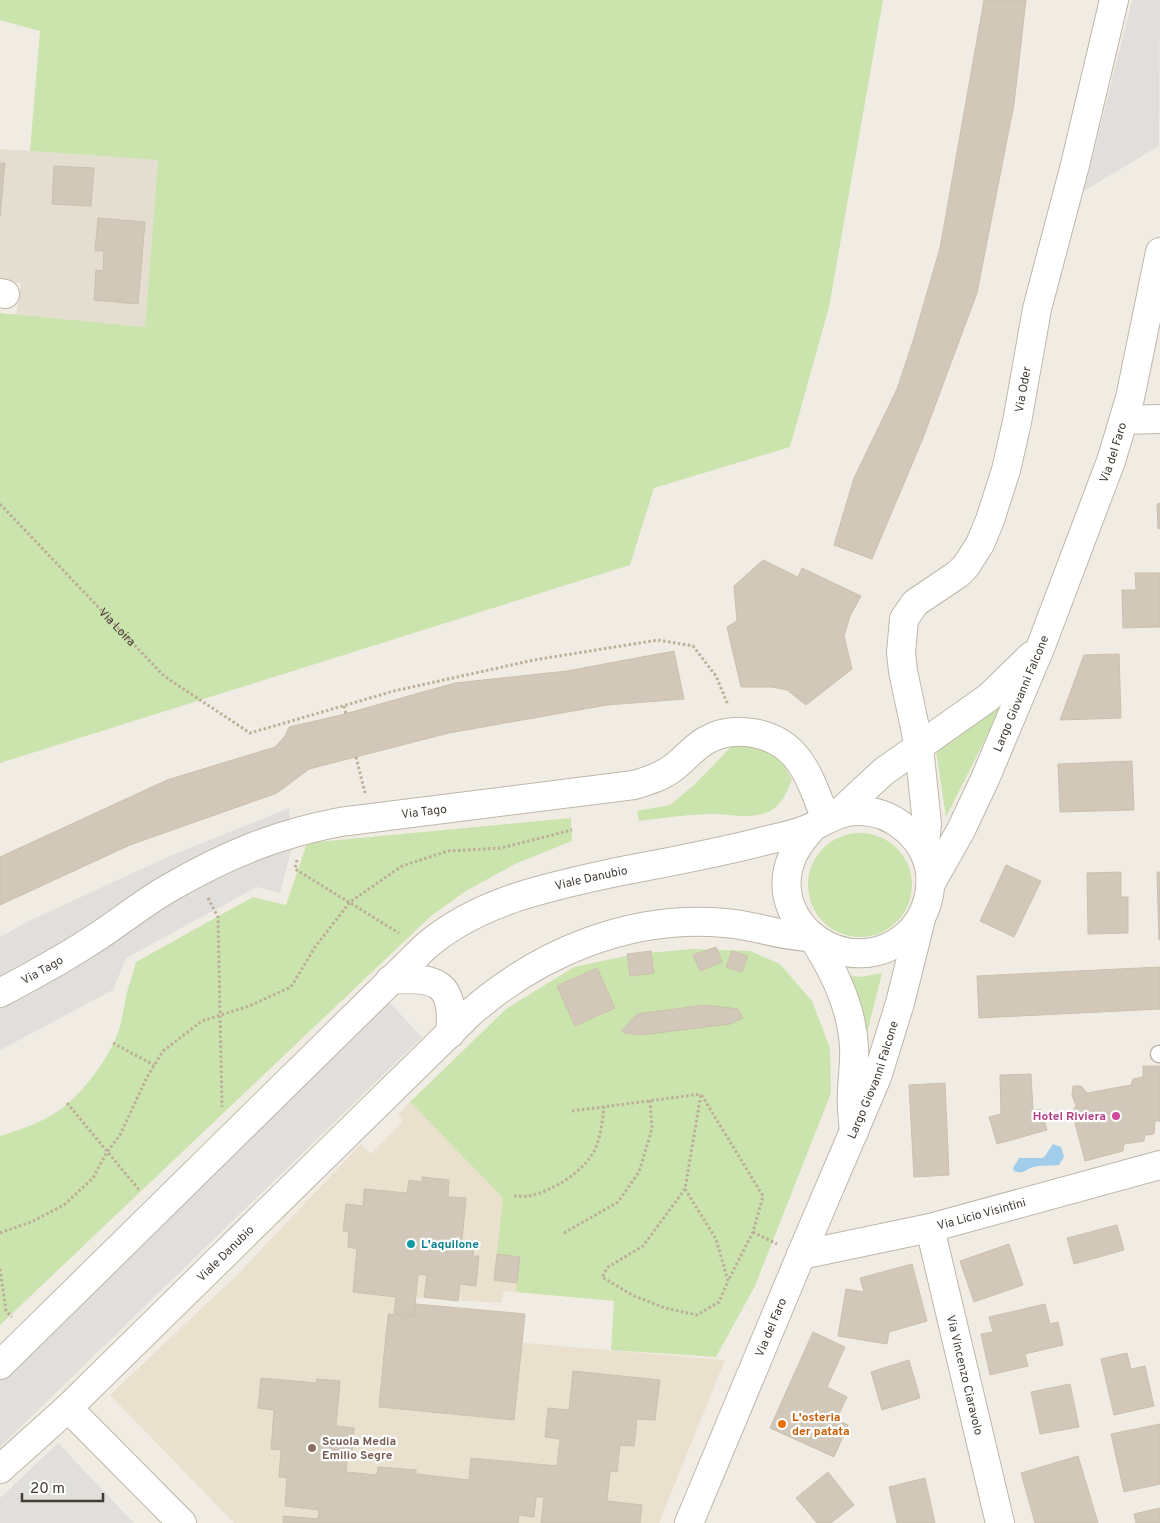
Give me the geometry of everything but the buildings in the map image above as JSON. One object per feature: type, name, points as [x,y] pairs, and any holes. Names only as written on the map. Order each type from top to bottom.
[{"type":"street","name":"Via Oder","points":[[919,747],[902,664],[901,642],[904,620],[915,603],[958,574],[972,558],[990,520],[1013,440],[1037,309],[1075,165],[1114,0]]},
{"type":"street","name":"Via del Faro","points":[[1041,646],[1104,480],[1124,420],[1142,347],[1160,252]]},
{"type":"street","points":[[1124,420],[1160,419]]},
{"type":"street","name":"Largo Giovanni Falcone","points":[[854,1132],[852,1103],[854,1053],[851,1024],[833,971],[812,937],[800,924],[792,908],[788,890],[788,873],[792,856],[801,840],[872,781],[989,697],[1041,646]]},
{"type":"street","name":"Largo Giovanni Falcone","points":[[931,883],[972,809],[1041,646]]},
{"type":"street","name":"Via Tago","points":[[0,993],[89,943],[164,891],[244,850],[305,829],[371,818],[634,785],[655,778],[673,768],[700,744],[722,733],[738,732],[768,736],[795,754],[806,769],[826,820]]},
{"type":"street","name":"Largo Giovanni Falcone","points":[[919,747],[927,834],[924,851]]},
{"type":"street","name":"Largo Giovanni Falcone","points":[[826,820],[859,811],[878,814],[897,821],[912,834],[924,851],[929,866],[931,883],[929,901],[921,918],[911,965],[885,1057],[854,1132]]},
{"type":"street","name":"Viale Danubio","points":[[0,1365],[390,980],[434,939],[468,918],[507,901],[554,885],[750,845],[826,820]]},
{"type":"street","name":"Largo Giovanni Falcone","points":[[812,937],[830,948],[850,954],[871,953],[891,947],[908,934],[921,918]]},
{"type":"street","name":"Viale Danubio","points":[[0,1469],[68,1408],[479,1005],[507,984],[539,965],[583,944],[623,931],[661,924],[712,922],[740,925],[790,936],[812,937]]},
{"type":"street","points":[[390,980],[424,980],[434,983],[441,988],[446,994],[451,1009],[450,1034]]},
{"type":"street","name":"Via del Faro","points":[[689,1523],[800,1255],[854,1132]]},
{"type":"street","name":"Via Licio Visintini","points":[[800,1255],[930,1228],[1160,1165]]},
{"type":"street","name":"Via Vincenzo Ciaravolo","points":[[930,1228],[1000,1523]]},
{"type":"street","points":[[68,1408],[182,1523]]},
{"type":"path","name":"Via Loira","points":[[0,504],[164,676],[250,733],[344,706]]},
{"type":"path","points":[[346,714],[344,706],[394,692],[534,660],[658,640],[693,646],[716,676],[738,732]]},
{"type":"path","points":[[356,757],[371,818]]},
{"type":"path","points":[[305,829],[295,868],[404,937],[418,954]]},
{"type":"path","points":[[0,1233],[31,1222],[64,1205],[93,1178],[107,1152],[120,1135],[146,1077],[163,1052],[202,1021],[249,1006],[291,987],[315,947],[350,902],[402,866],[448,852],[501,848],[572,830]]},
{"type":"path","points":[[195,874],[218,917],[222,1109],[241,1128]]},
{"type":"path","points":[[113,1043],[154,1065]]},
{"type":"path","points":[[572,1111],[701,1094]]},
{"type":"path","points":[[701,1094],[763,1196],[753,1232],[719,1302],[697,1315],[665,1308],[632,1295],[602,1277],[608,1267],[643,1246],[685,1188],[701,1094]]},
{"type":"path","points":[[564,1233],[618,1202],[639,1172],[652,1129],[650,1100]]},
{"type":"path","points":[[66,1103],[157,1210]]},
{"type":"path","points":[[514,1196],[529,1196],[558,1185],[582,1168],[594,1152],[601,1132],[604,1107]]},
{"type":"path","points":[[685,1188],[716,1239],[728,1281]]},
{"type":"path","points":[[0,1269],[6,1311],[28,1337]]},
{"type":"shaded area","points":[[1132,0],[1160,0],[1159,146],[1084,191]]},
{"type":"shaded area","points":[[0,149],[158,160],[145,327],[16,315],[21,283],[0,281]]},
{"type":"shaded area","points":[[289,808],[293,844],[280,893],[257,887],[126,958],[113,990],[0,1050],[0,937],[31,920],[172,855]]},
{"type":"shaded area","points":[[387,1000],[422,1037],[0,1447],[0,1376]]},
{"type":"shaded area","points":[[410,1102],[503,1198],[553,1295],[504,1291],[501,1303],[416,1298],[414,1315],[386,1314],[385,1331],[725,1360],[659,1523],[234,1523],[110,1395],[237,1275],[361,1144],[371,1154],[403,1121],[398,1114]]},
{"type":"shaded area","points":[[58,1443],[134,1523],[0,1523],[0,1498]]},
{"type":"green space","points":[[0,0],[883,0],[829,307],[790,447],[654,488],[630,565],[0,763],[0,313],[145,327],[158,160],[30,151],[40,31],[0,20]]},
{"type":"green space","points":[[1004,702],[946,817],[936,751]]},
{"type":"green space","points":[[749,744],[780,761],[792,780],[784,797],[770,811],[757,815],[704,814],[639,821],[637,811],[670,805],[694,785],[731,747]]},
{"type":"green space","points":[[571,818],[572,841],[515,864],[466,891],[431,916],[0,1325],[0,1136],[31,1125],[60,1110],[96,1072],[111,1049],[116,1037],[136,962],[253,897],[286,905],[307,843]]},
{"type":"green space","points":[[860,833],[880,837],[897,848],[908,865],[912,885],[908,905],[897,922],[880,933],[860,937],[840,933],[823,922],[812,905],[808,885],[812,865],[823,848],[840,837]]},
{"type":"green space","points":[[692,949],[750,951],[780,964],[812,1001],[830,1048],[831,1093],[755,1286],[716,1357],[611,1350],[614,1301],[516,1292],[520,1257],[497,1254],[503,1198],[410,1102],[506,1009],[574,967],[636,954]]},
{"type":"green space","points":[[882,973],[866,1037],[840,974],[861,977]]},
{"type":"water","points":[[1053,1144],[1061,1147],[1064,1157],[1059,1165],[1036,1166],[1025,1171],[1014,1171],[1013,1168],[1019,1158],[1042,1158]]},
{"type":"place","name":"Hotel Riviera","points":[[1116,1116]]},
{"type":"place","name":"L'aquilone","points":[[411,1244]]},
{"type":"place","name":"L'osteria der patata","points":[[782,1424]]},
{"type":"place","name":"Scuola Media Emilio Segre","points":[[312,1448]]}]
